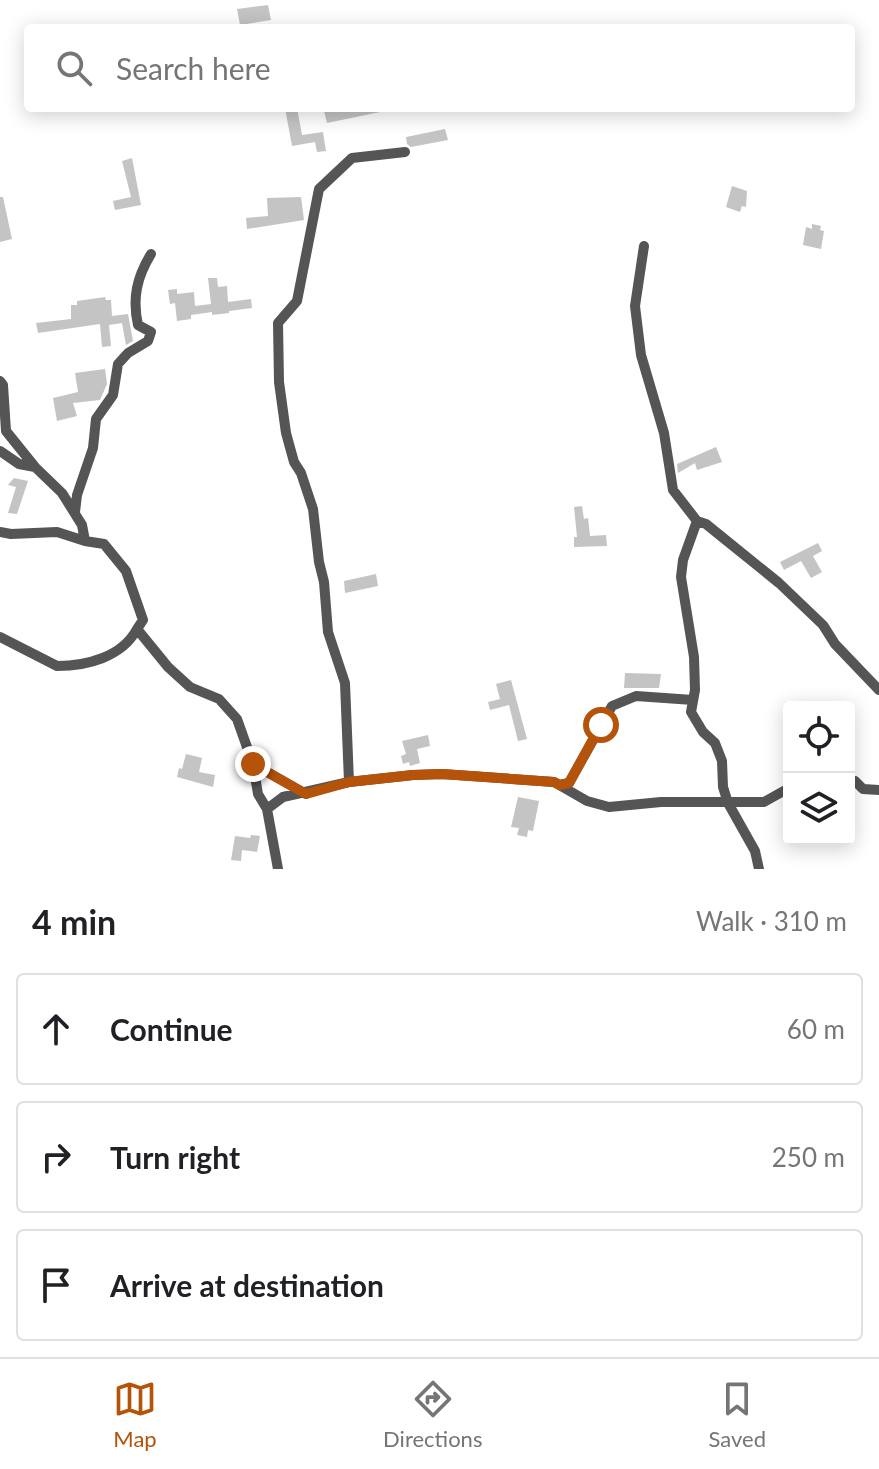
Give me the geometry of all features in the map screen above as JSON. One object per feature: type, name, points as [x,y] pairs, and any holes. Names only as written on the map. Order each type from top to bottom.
[{"type":"street","points":[[349,782],[345,683],[328,632],[313,509],[286,433],[279,382],[278,323],[297,301],[319,189],[352,158],[405,152]]},
{"type":"street","points":[[644,246],[635,306],[641,355],[664,433],[673,490],[697,521],[706,524],[779,583],[823,625],[835,644],[879,690]]},
{"type":"street","points":[[75,512],[77,495],[93,448],[96,419],[110,402],[118,364],[128,353],[148,341],[151,332],[138,325],[135,292],[140,271],[151,254]]},
{"type":"street","points":[[0,381],[3,385],[6,431],[35,467],[62,493],[75,512],[85,541]]},
{"type":"street","points":[[0,451],[19,464],[35,467]]},
{"type":"street","points":[[697,521],[683,560],[681,577],[694,657],[693,719],[715,743],[722,761],[723,787],[728,803],[755,851],[759,869]]},
{"type":"street","points":[[0,532],[57,532],[104,544],[126,571],[143,620],[125,647],[68,666],[57,666],[0,637]]},
{"type":"street","points":[[137,629],[168,667],[190,687],[219,699],[237,719],[253,764],[258,794],[267,809],[278,869]]},
{"type":"street","points":[[560,785],[569,783],[612,706],[636,696],[693,700]]},
{"type":"street","points":[[253,764],[306,794]]},
{"type":"street","points":[[267,809],[283,797],[349,782],[442,774],[554,782],[587,801],[609,807],[661,802],[764,802],[783,791]]},
{"type":"street","points":[[855,781],[863,789],[879,790]]},
{"type":"building","points":[[268,5],[271,20],[240,24],[237,9]]},
{"type":"building","points":[[286,112],[298,112],[302,135],[323,132],[326,151],[317,152],[315,142],[292,146]]},
{"type":"building","points":[[324,112],[380,112],[327,123]]},
{"type":"building","points":[[445,129],[448,140],[411,147],[407,144],[406,137]]},
{"type":"building","points":[[132,158],[141,205],[115,210],[113,201],[131,197],[122,161]]},
{"type":"building","points":[[732,186],[747,191],[746,207],[742,206],[740,212],[726,207]]},
{"type":"building","points":[[0,197],[3,197],[12,239],[0,242]]},
{"type":"building","points":[[301,197],[304,220],[247,229],[246,218],[268,216],[267,198]]},
{"type":"building","points":[[812,224],[821,226],[820,230],[824,231],[821,249],[803,245],[806,227],[812,229]]},
{"type":"building","points":[[208,278],[217,278],[218,287],[227,286],[228,302],[251,299],[252,308],[191,315],[191,319],[177,321],[175,303],[170,304],[168,290],[177,289],[177,294],[194,292],[195,306],[211,304]]},
{"type":"building","points":[[105,297],[111,300],[112,316],[128,314],[133,341],[126,345],[122,323],[109,325],[111,346],[102,347],[100,324],[38,333],[36,323],[71,319],[71,305],[77,305],[77,301]]},
{"type":"building","points":[[105,369],[107,384],[100,400],[73,403],[77,416],[57,421],[53,398],[78,392],[75,373]]},
{"type":"building","points":[[716,447],[722,462],[697,470],[695,463],[678,473],[677,464]]},
{"type":"building","points":[[14,478],[28,481],[17,514],[8,513],[16,487],[8,485]]},
{"type":"building","points":[[582,506],[584,519],[588,518],[590,536],[606,535],[607,546],[574,547],[574,537],[577,537],[574,507]]},
{"type":"building","points":[[818,543],[822,551],[813,556],[822,572],[811,578],[801,561],[784,570],[780,562]]},
{"type":"building","points":[[376,574],[378,586],[345,593],[344,581]]},
{"type":"building","points":[[625,673],[661,674],[659,688],[624,688]]},
{"type":"building","points":[[511,680],[527,739],[518,741],[509,705],[490,710],[488,702],[500,699],[496,684]]},
{"type":"building","points":[[428,735],[430,746],[417,749],[420,763],[410,766],[409,762],[403,764],[401,756],[406,754],[402,741]]},
{"type":"building","points":[[186,754],[202,758],[199,772],[215,775],[213,787],[177,777]]},
{"type":"building","points":[[518,797],[539,801],[533,831],[528,830],[527,837],[517,835],[519,828],[511,827]]},
{"type":"building","points":[[251,835],[260,836],[257,852],[242,850],[241,861],[231,860],[235,836],[250,838]]},
{"type":"route","points":[[253,764],[306,794],[349,782],[413,775],[442,774],[554,782],[560,785],[569,783],[601,725]]}]
